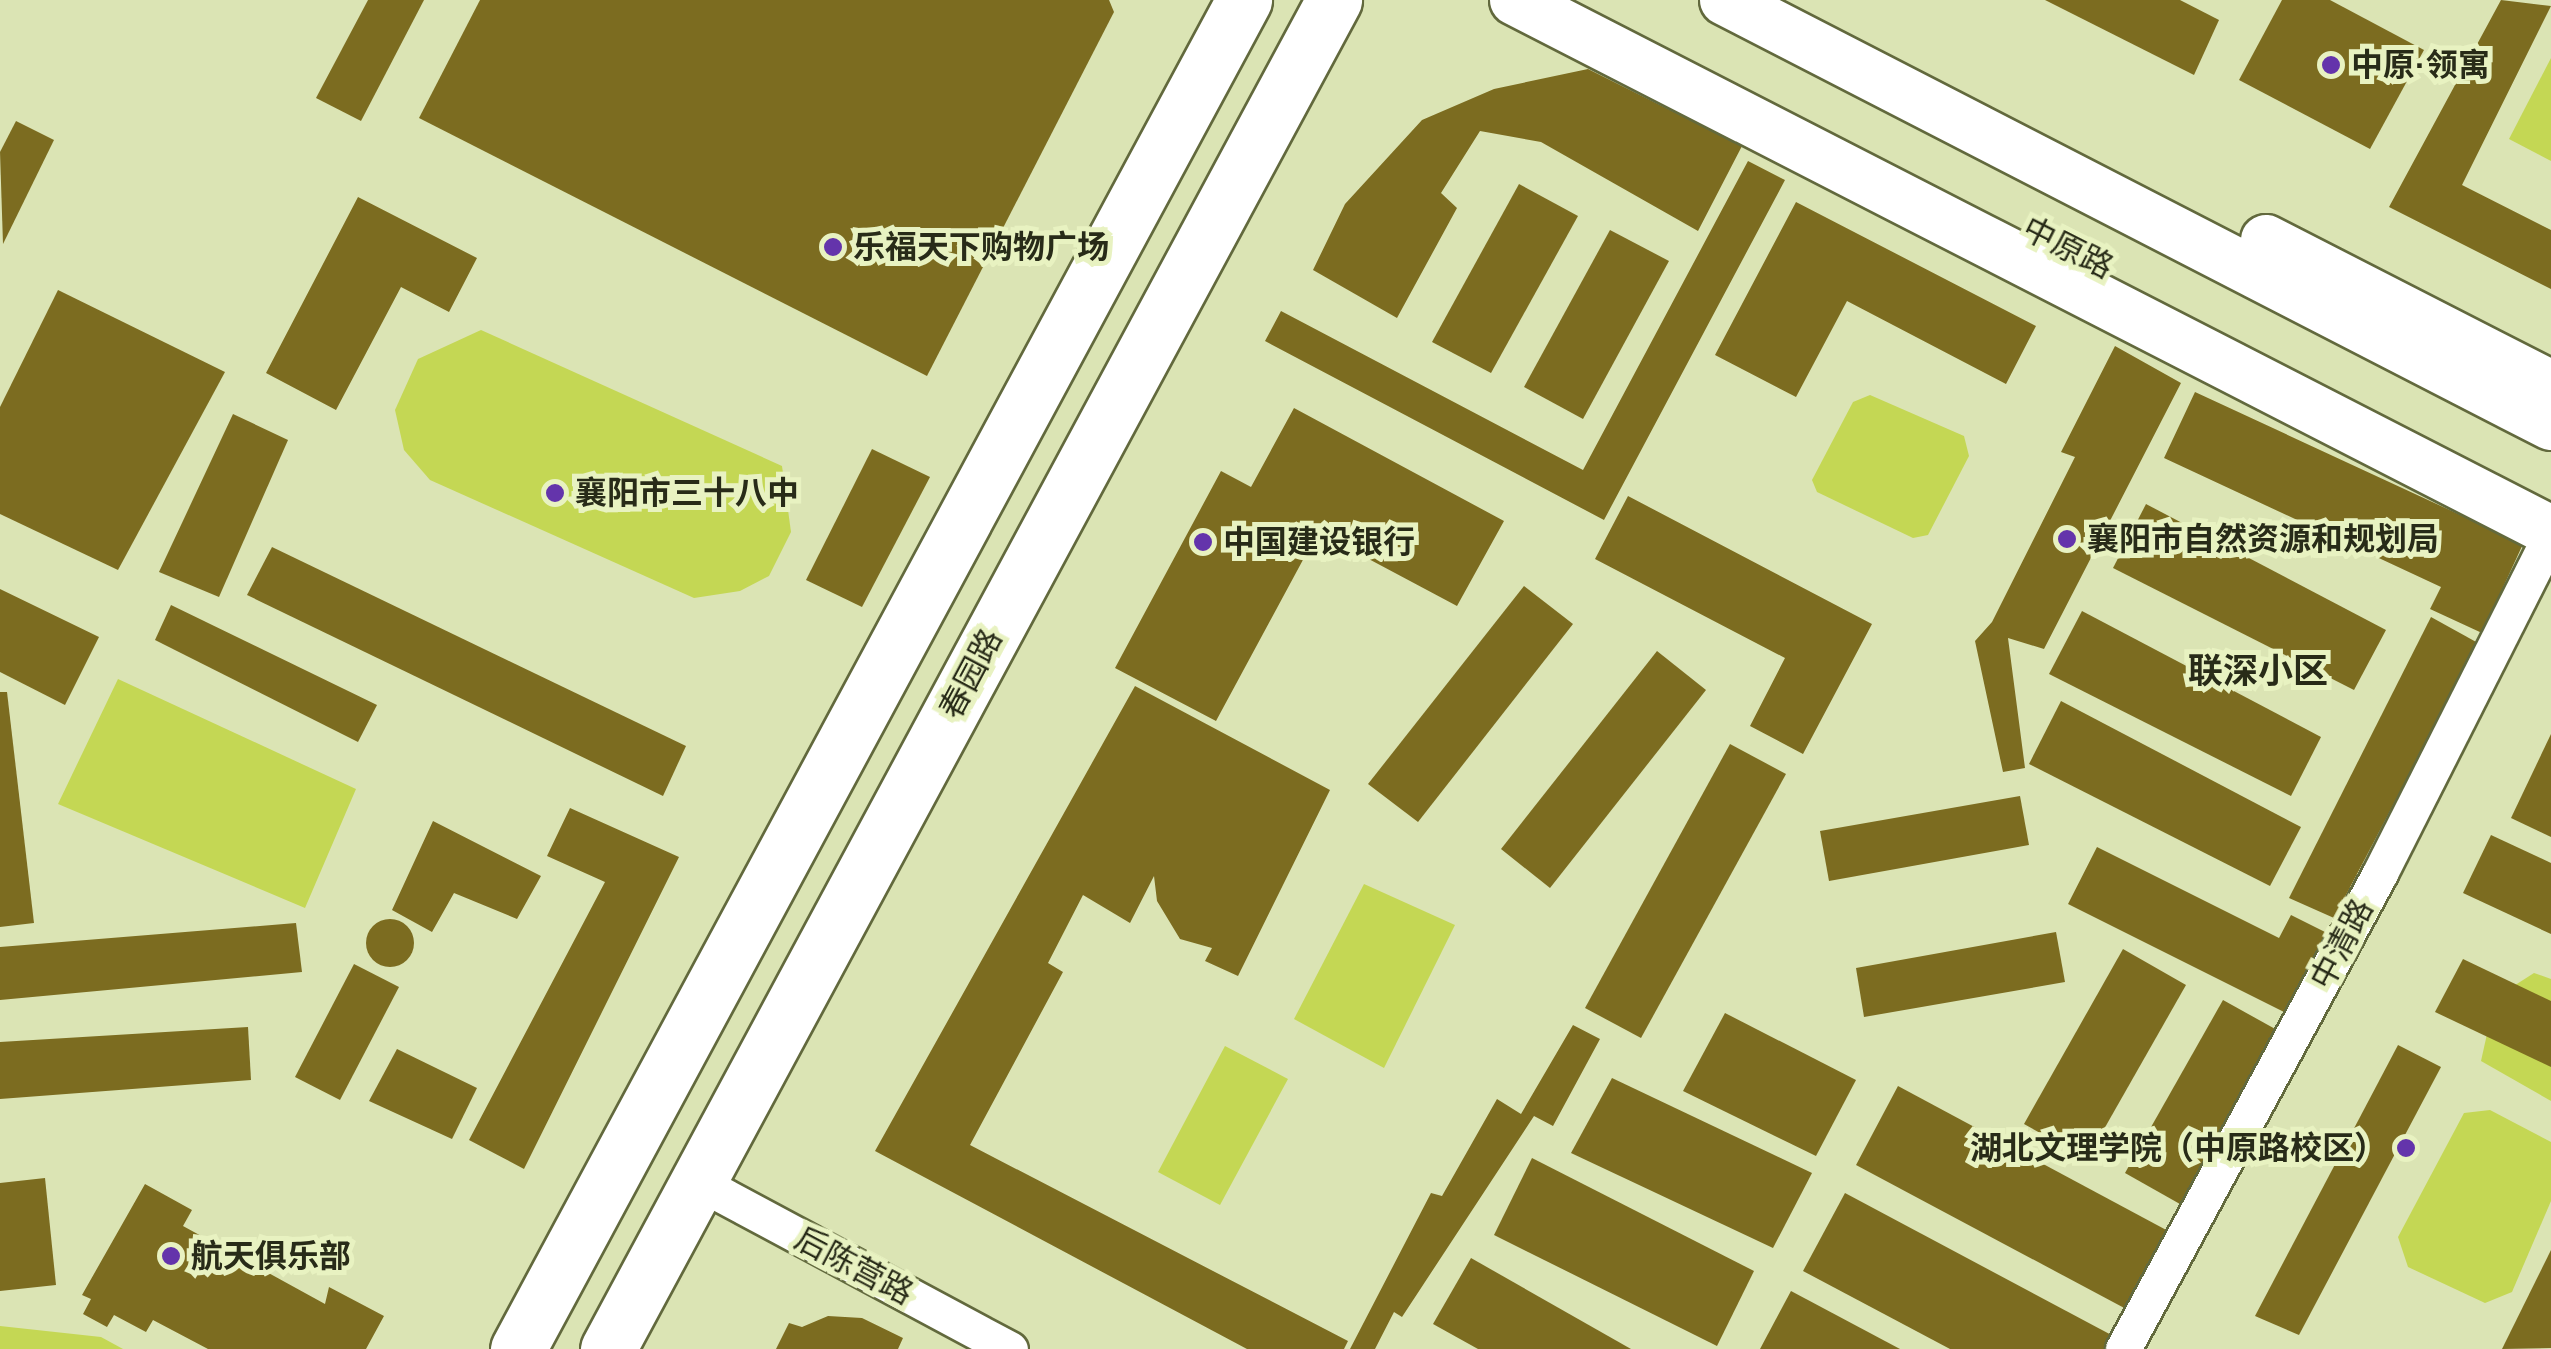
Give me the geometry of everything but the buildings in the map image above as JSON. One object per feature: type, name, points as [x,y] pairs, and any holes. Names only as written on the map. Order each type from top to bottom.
[{"type":"main road","points":[[518,1349],[1244,0]]},
{"type":"main road","points":[[1515,0],[2551,533]]},
{"type":"main road","name":"中原路","points":[[1585,0],[2551,496]]},
{"type":"main road","name":"中原路","points":[[1724,0],[2551,426]]},
{"type":"main road","points":[[1800,0],[2551,386]]},
{"type":"main road","name":"春园路","points":[[608,1349],[1340,9]]},
{"type":"street","name":"中清路","points":[[2123,1349],[2380,873],[2551,533]]},
{"type":"street","name":"后陈营路","points":[[698,1182],[1010,1349]]},
{"type":"green space","points":[[2551,58],[2551,161],[2509,139]]},
{"type":"green space","points":[[481,330],[782,466],[791,532],[769,576],[740,591],[694,598],[430,480],[404,450],[395,410],[418,359]]},
{"type":"green space","points":[[1870,395],[1964,436],[1969,456],[1928,535],[1913,538],[1817,492],[1812,480],[1853,402]]},
{"type":"green space","points":[[118,679],[356,789],[305,908],[58,804]]},
{"type":"green space","points":[[1364,884],[1455,925],[1384,1068],[1294,1019]]},
{"type":"green space","points":[[2534,973],[2551,979],[2551,1101],[2481,1061],[2495,998]]},
{"type":"green space","points":[[1225,1046],[1288,1079],[1220,1205],[1158,1172]]},
{"type":"green space","points":[[2490,1110],[2551,1142],[2551,1201],[2512,1292],[2485,1303],[2408,1267],[2398,1237],[2464,1113]]},
{"type":"green space","points":[[0,1326],[101,1337],[123,1349],[0,1349]]},
{"type":"place","name":"中原·领寓","points":[[2331,65]]},
{"type":"place","name":"乐福天下购物广场","points":[[833,247]]},
{"type":"place","name":"襄阳市三十八中","points":[[555,493]]},
{"type":"place","name":"襄阳市自然资源和规划局","points":[[2067,539]]},
{"type":"place","name":"中国建设银行","points":[[1203,542]]},
{"type":"place","name":"湖北文理学院（中原路校区）","points":[[2406,1148]]},
{"type":"place","name":"航天俱乐部","points":[[171,1256]]},
{"type":"district","name":"联深小区","points":[[2258,671]]}]
